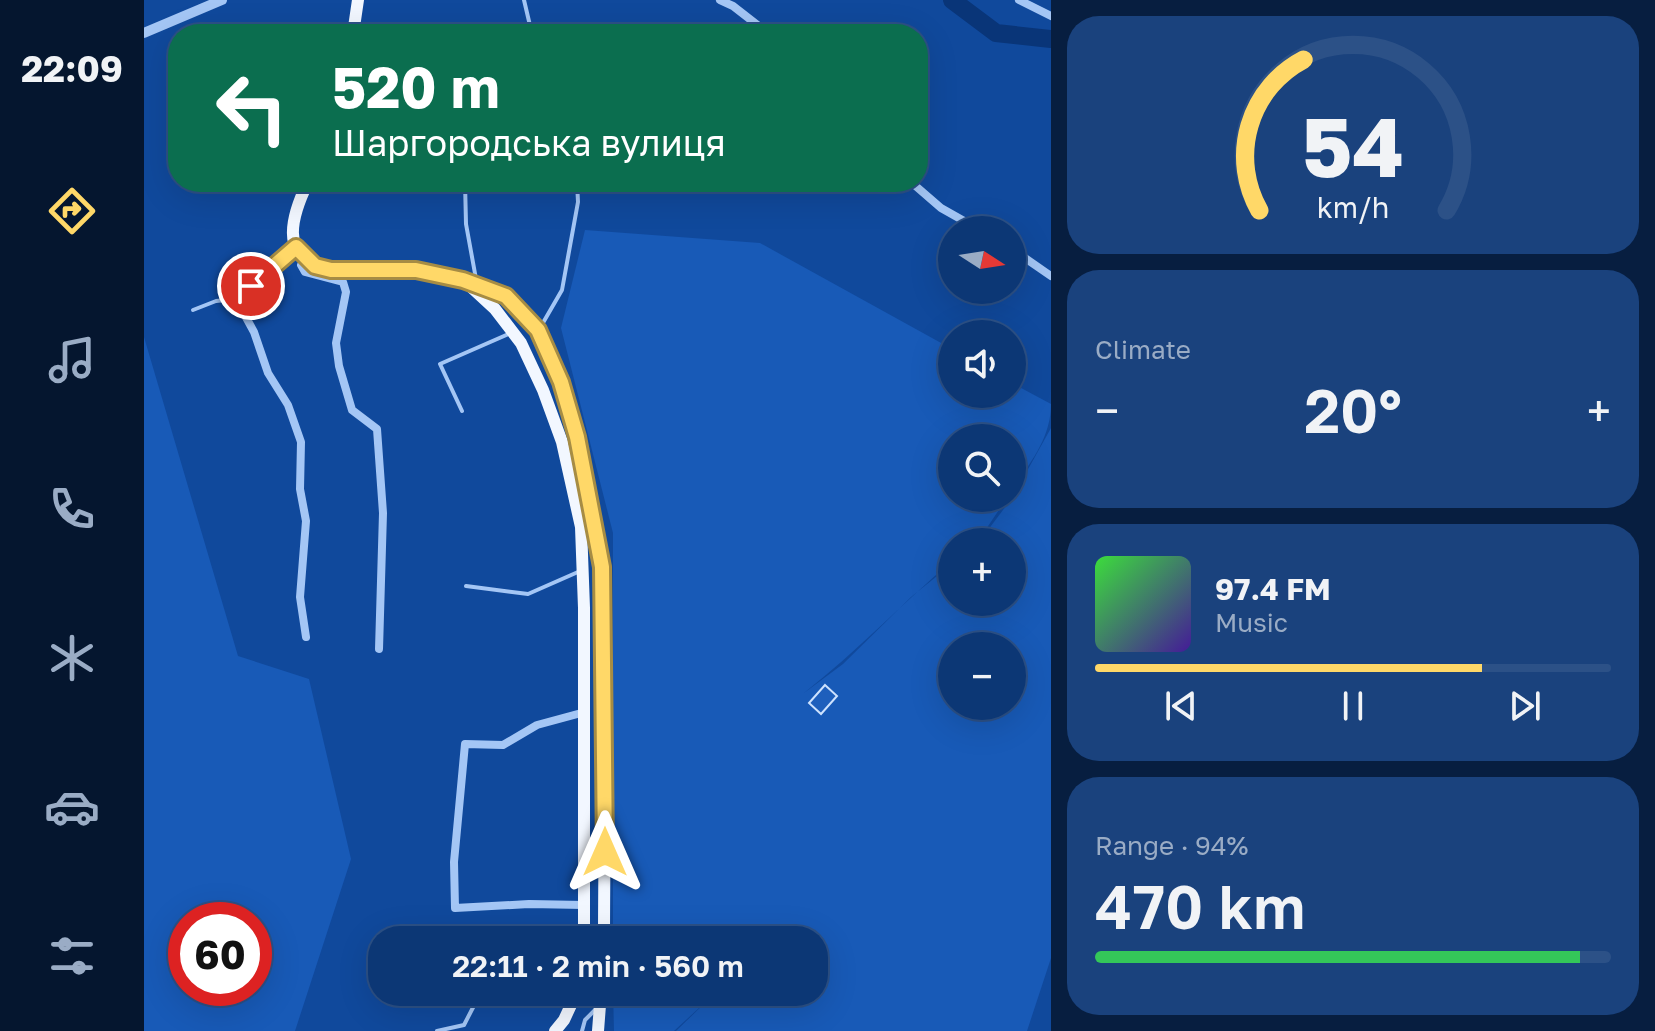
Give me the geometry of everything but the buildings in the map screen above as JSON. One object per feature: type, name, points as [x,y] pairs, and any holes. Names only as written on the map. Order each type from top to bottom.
[{"type":"main road","points":[[354,24],[358,0]]},
{"type":"main road","points":[[303,192],[294,212],[293,233],[296,247],[315,266],[331,270],[416,270],[463,280],[506,296],[538,330],[561,382],[577,437],[602,567],[604,926]]},
{"type":"main road","points":[[463,280],[495,309],[513,332],[543,390],[562,442],[581,527],[585,712],[584,926]]},
{"type":"main road","points":[[555,1031],[570,1006]]},
{"type":"main road","points":[[598,1031],[600,1006]]},
{"type":"street","points":[[144,33],[222,0]]},
{"type":"street","points":[[720,0],[756,24]]},
{"type":"street","points":[[1019,0],[1051,16]]},
{"type":"street","points":[[923,192],[955,216]]},
{"type":"street","points":[[296,247],[236,299],[254,332],[268,373],[288,405],[301,442],[300,489],[306,521],[300,597],[306,637]]},
{"type":"street","points":[[306,258],[301,265],[305,272],[343,282],[346,292],[336,343],[339,366],[352,410],[377,429],[383,513],[379,649]]},
{"type":"street","points":[[1026,259],[1051,276]]},
{"type":"street","points":[[584,905],[455,908],[454,862],[465,744],[503,745],[537,725],[585,712]]},
{"type":"lane","points":[[524,0],[530,24]]},
{"type":"lane","points":[[465,192],[466,224],[477,285]]},
{"type":"lane","points":[[538,330],[562,290],[578,192]]},
{"type":"lane","points":[[193,310],[216,301],[236,299]]},
{"type":"lane","points":[[462,411],[440,364],[513,332]]},
{"type":"lane","points":[[466,586],[528,594],[569,578],[583,568]]},
{"type":"lane","points":[[437,1031],[464,1025],[474,1006]]},
{"type":"lane","points":[[582,1031],[585,1020],[595,1006]]},
{"type":"shaded area","points":[[585,230],[760,243],[938,341],[938,408],[1026,408],[1026,391],[1051,404],[1043,439],[1026,469],[1026,424],[938,424],[938,512],[998,512],[987,528],[938,528],[938,573],[918,591],[938,575],[938,616],[1026,616],[1026,528],[990,528],[1002,512],[1026,512],[1026,473],[1051,428],[1051,958],[1027,1031],[676,1031],[702,1006],[828,1006],[828,926],[613,926],[613,533],[561,328]],"holes":[[[897,610],[843,664],[804,693],[842,661]]]},
{"type":"shaded area","points":[[144,337],[238,656],[309,679],[351,859],[295,1031],[144,1031]]},
{"type":"shaded area","points":[[613,1006],[701,1006],[674,1031],[614,1031]]},
{"type":"waterway","points":[[952,0],[996,33],[1051,39]]},
{"type":"route","points":[[251,286],[296,247],[315,266],[331,270],[356,273],[416,270],[463,280],[506,296],[538,330],[561,382],[577,437],[602,567],[605,610],[605,852]]}]
